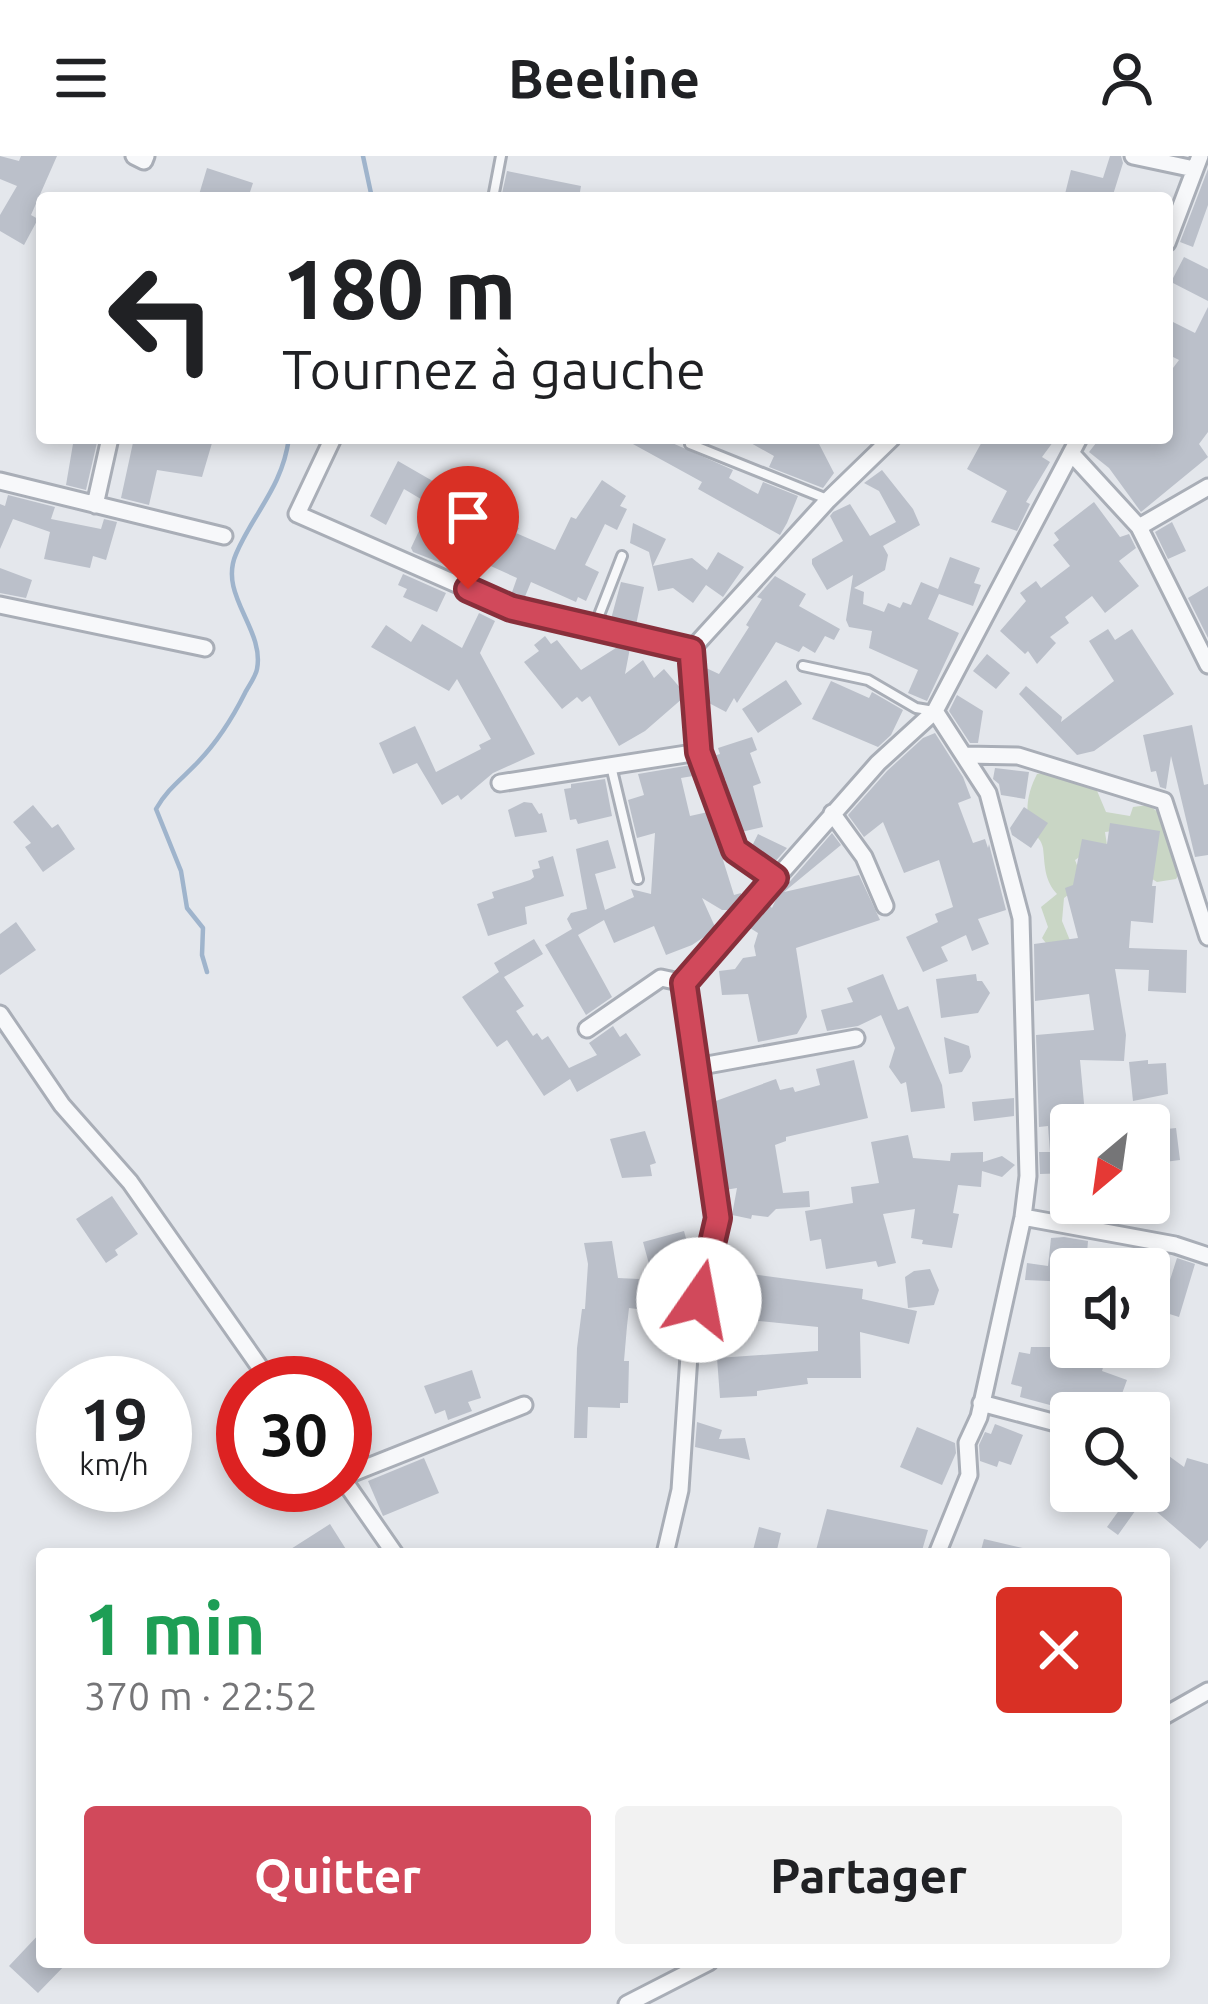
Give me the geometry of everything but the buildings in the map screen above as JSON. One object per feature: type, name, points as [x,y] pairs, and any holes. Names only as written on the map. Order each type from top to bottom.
[{"type":"street","points":[[134,156],[144,160],[146,156]]},
{"type":"street","points":[[1133,156],[1197,163],[1173,227]]},
{"type":"street","points":[[95,505],[109,444]]},
{"type":"street","points":[[330,444],[296,514],[511,608],[691,650]]},
{"type":"street","points":[[775,878],[735,850],[699,752],[691,650],[886,444]]},
{"type":"street","points":[[666,1548],[680,1490],[690,1341],[718,1218],[684,983],[878,763],[935,711],[1075,445],[1138,527],[1208,665]]},
{"type":"street","points":[[0,481],[224,536]]},
{"type":"street","points":[[1138,527],[1208,487]]},
{"type":"street","points":[[0,605],[205,649]]},
{"type":"street","points":[[935,711],[988,793],[1021,918],[1028,1176],[981,1403],[967,1443],[970,1475],[940,1548]]},
{"type":"street","points":[[500,783],[699,752]]},
{"type":"street","points":[[965,754],[1018,756],[1164,800],[1208,937]]},
{"type":"street","points":[[832,813],[865,857],[885,906]]},
{"type":"street","points":[[586,1028],[661,978],[684,983]]},
{"type":"street","points":[[0,1013],[62,1105],[130,1182],[252,1356]]},
{"type":"street","points":[[696,1067],[856,1038]]},
{"type":"street","points":[[1023,1217],[1175,1245],[1208,1256]]},
{"type":"street","points":[[981,1403],[1050,1421]]},
{"type":"street","points":[[372,1468],[524,1405]]},
{"type":"street","points":[[367,1512],[390,1548]]},
{"type":"street","points":[[1170,1713],[1208,1691]]},
{"type":"street","points":[[627,2004],[693,1968]]},
{"type":"lane","points":[[494,192],[501,156]]},
{"type":"lane","points":[[690,444],[828,500]]},
{"type":"lane","points":[[593,629],[622,556]]},
{"type":"lane","points":[[803,666],[868,680],[916,708],[935,711]]},
{"type":"lane","points":[[611,766],[638,879]]},
{"type":"green space","points":[[1049,772],[1095,786],[1106,812],[1130,816],[1133,807],[1148,805],[1165,817],[1182,869],[1176,879],[1157,882],[1149,877],[1129,829],[1105,832],[1108,852],[1093,848],[1075,860],[1080,873],[1077,888],[1064,898],[1062,921],[1071,943],[1049,947],[1042,938],[1048,927],[1041,907],[1057,894],[1047,878],[1042,845],[1027,809],[1037,774]]},
{"type":"waterway","points":[[363,156],[371,192]]},
{"type":"waterway","points":[[207,972],[203,928],[187,908],[181,871],[156,809],[218,738],[256,672],[255,640],[237,598],[232,569],[280,471],[288,444]]},
{"type":"route","points":[[468,589],[511,608],[691,650],[699,752],[735,850],[775,878],[684,983],[718,1218],[699,1300]]}]
